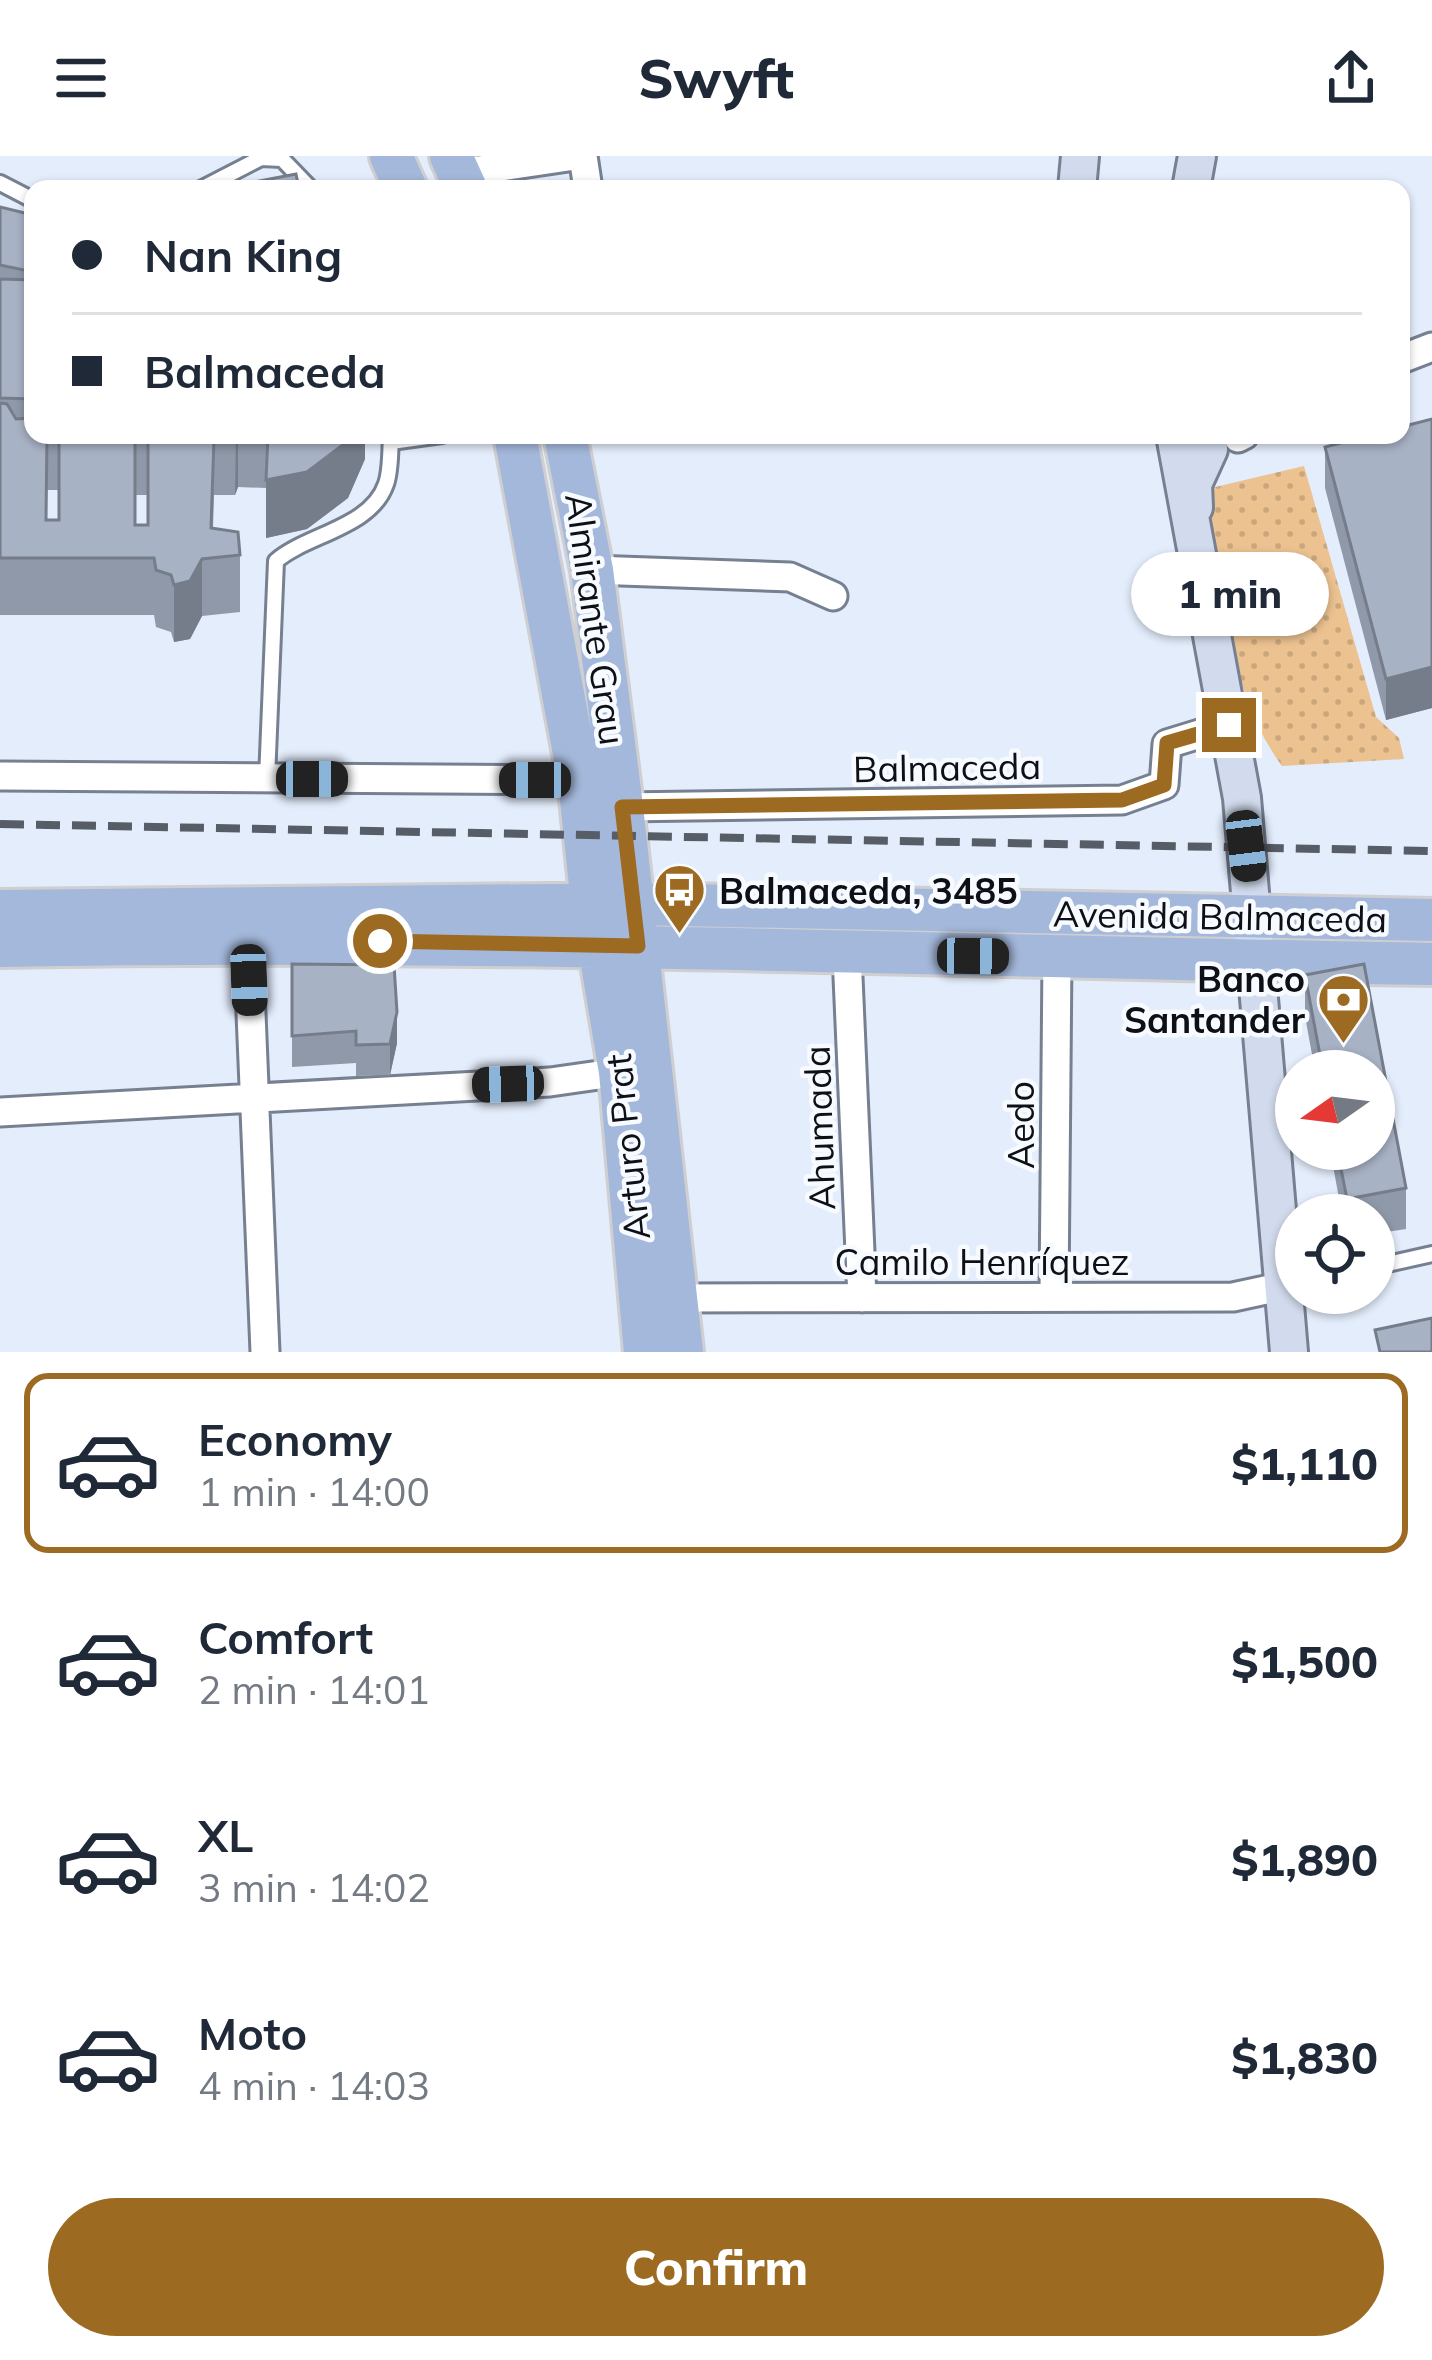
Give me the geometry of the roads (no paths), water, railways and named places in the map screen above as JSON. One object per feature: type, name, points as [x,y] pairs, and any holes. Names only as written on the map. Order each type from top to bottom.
[{"type":"main road","name":"Almirante Grau","points":[[517,444],[579,781],[616,925]]},
{"type":"main road","name":"Almirante Grau","points":[[567,444],[592,570],[622,807],[616,925]]},
{"type":"main road","name":"Avenida Balmaceda","points":[[0,911],[616,925],[847,954],[1432,964]]},
{"type":"main road","name":"Avenida Balmaceda","points":[[0,946],[616,925],[1256,916],[1432,920]]},
{"type":"main road","name":"Arturo Prat","points":[[616,925],[620,1072],[645,1352]]},
{"type":"main road","name":"Arturo Prat","points":[[616,925],[679,1298],[682,1352]]},
{"type":"street","points":[[458,173],[579,156]]},
{"type":"street","points":[[1211,444],[1193,484],[1195,541],[1229,725],[1256,916],[1281,1194]]},
{"type":"street","points":[[592,570],[790,578],[833,596]]},
{"type":"street","name":"Balmaceda","points":[[622,807],[1122,800],[1164,785],[1167,743],[1229,725]]},
{"type":"street","points":[[0,776],[579,781]]},
{"type":"street","points":[[248,941],[265,1352]]},
{"type":"street","name":"Ahumada","points":[[847,954],[862,1298]]},
{"type":"street","name":"Aedo","points":[[1054,1294],[1057,957]]},
{"type":"street","points":[[0,1112],[550,1082],[620,1072]]},
{"type":"street","name":"Camilo Henríquez","points":[[679,1298],[1233,1297],[1275,1288]]},
{"type":"street","points":[[1289,1352],[1290,1314]]},
{"type":"lane","points":[[218,180],[261,158],[282,159],[302,180]]},
{"type":"lane","points":[[268,779],[276,561],[296,544],[366,512],[386,486],[390,444]]},
{"type":"lane","points":[[1395,1262],[1432,1254]]},
{"type":"railway","points":[[0,824],[1432,851]]},
{"type":"place","name":"Balmaceda, 3485","points":[[680,936]]},
{"type":"place","name":"Banco Santander","points":[[1344,1045]]}]
